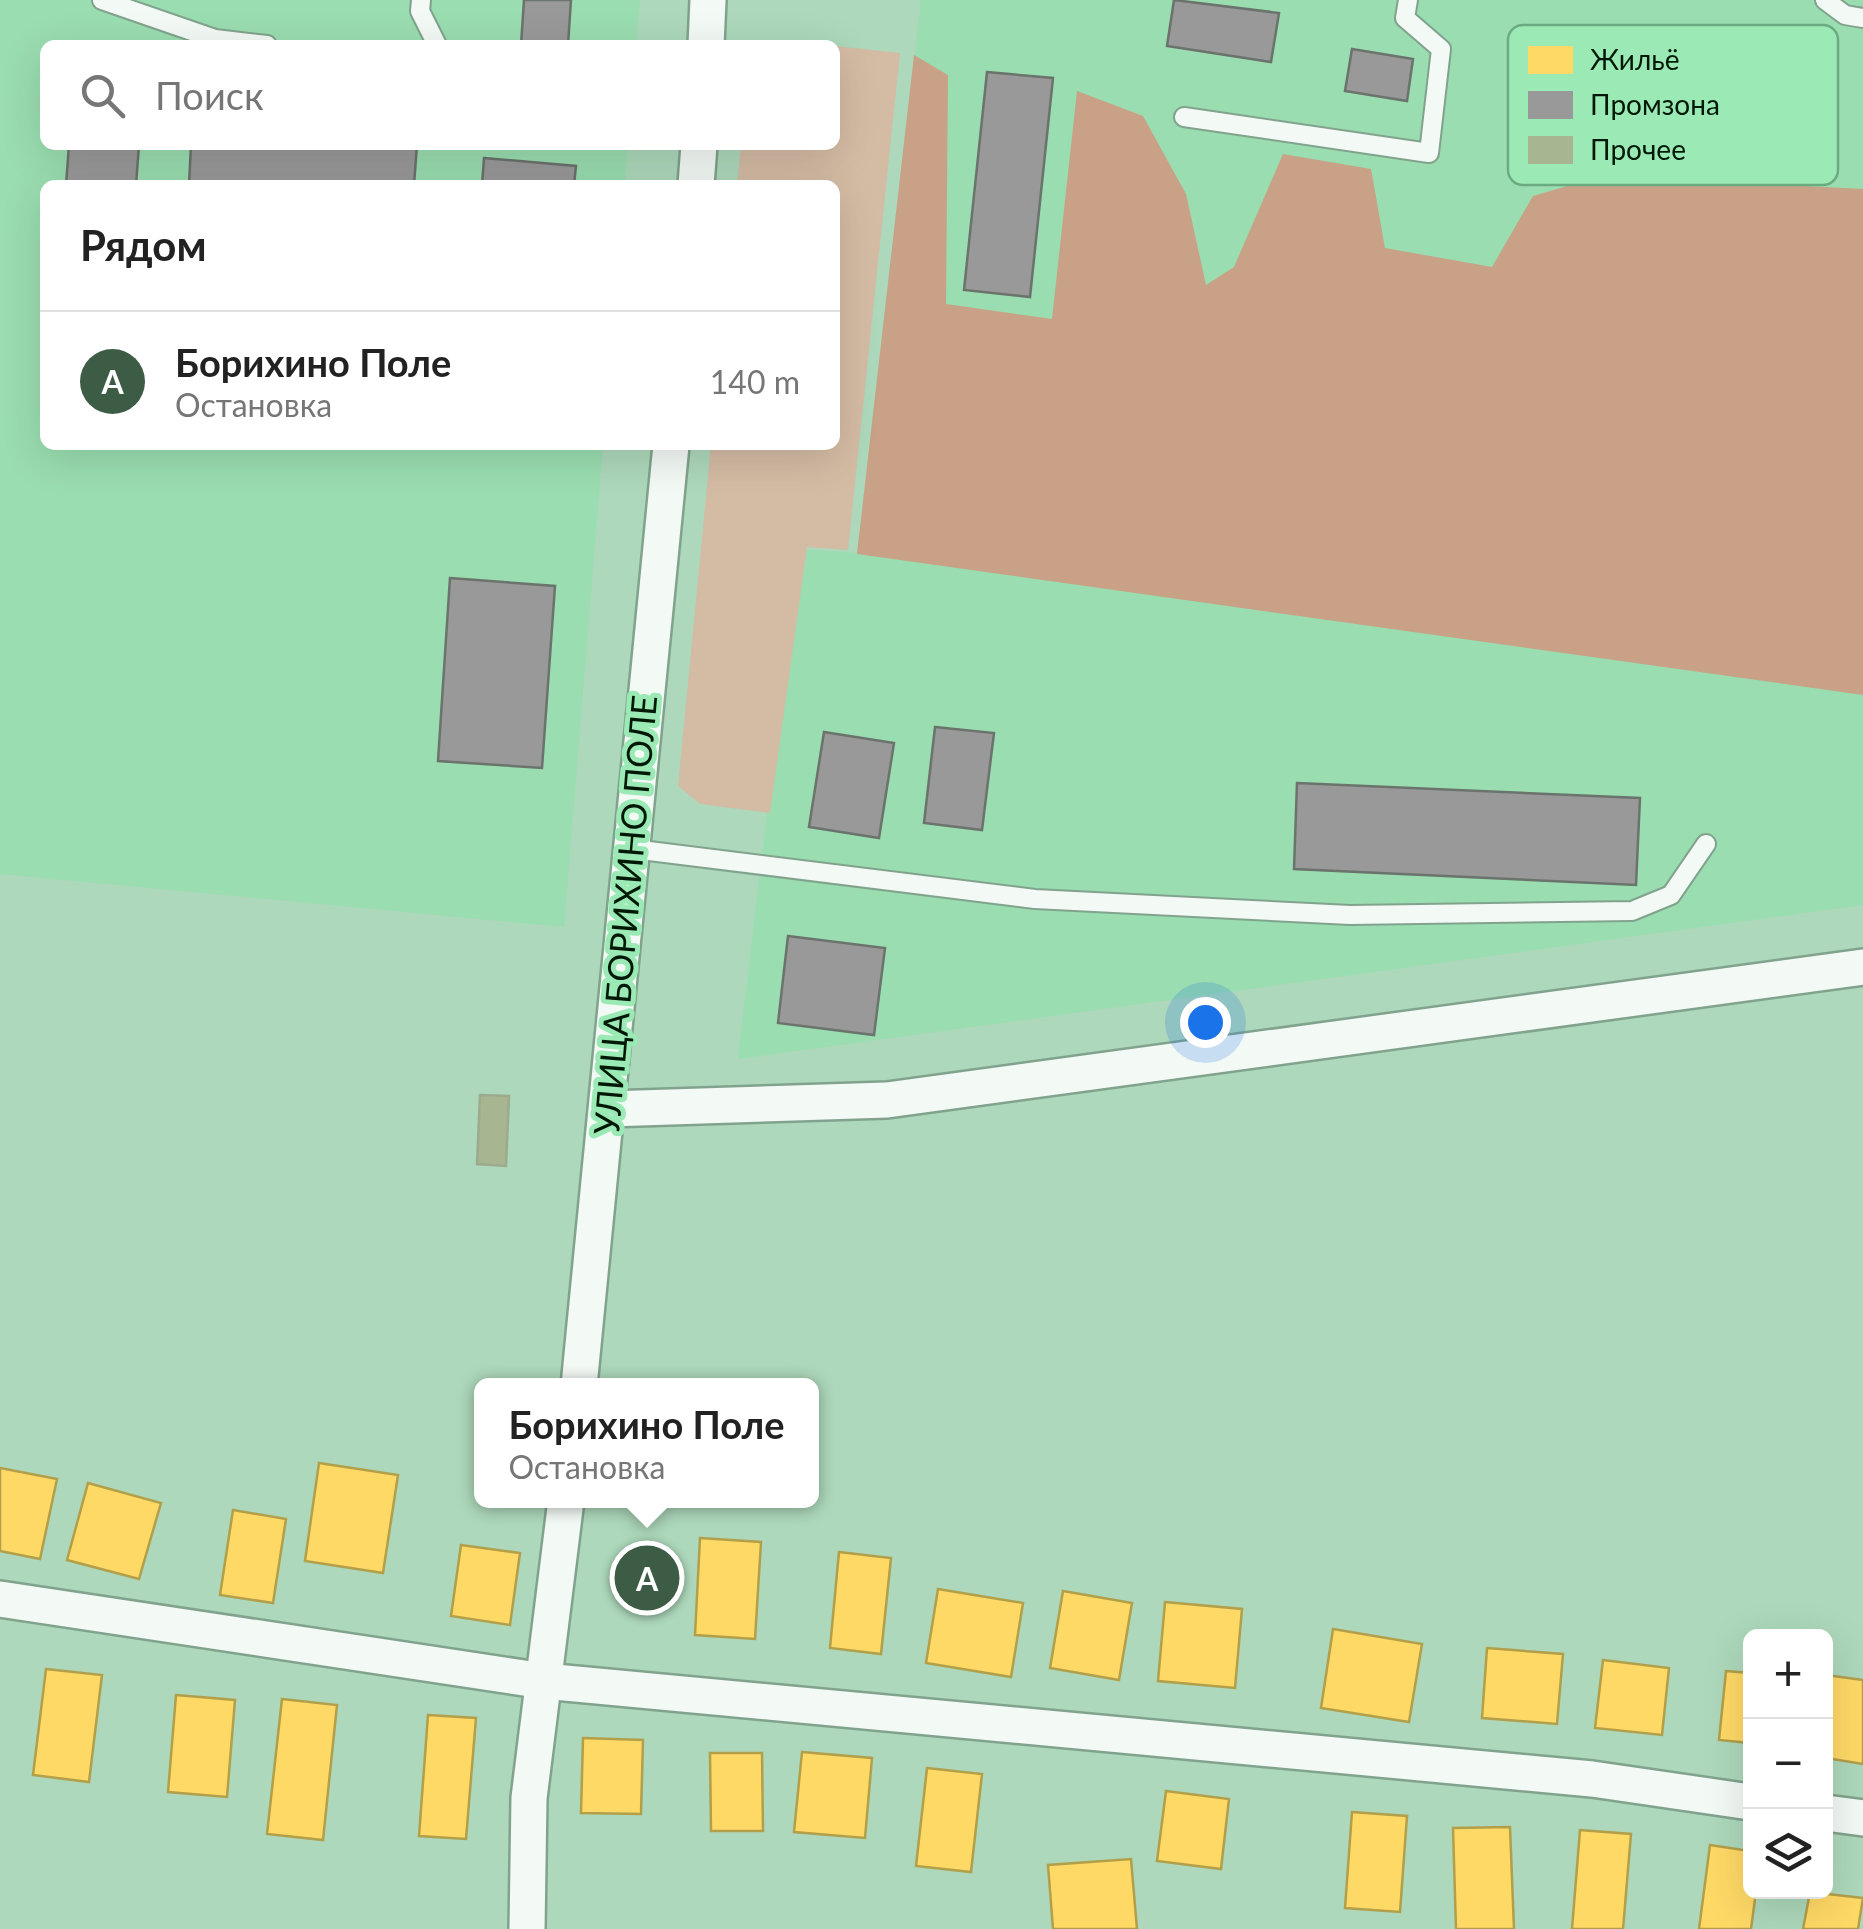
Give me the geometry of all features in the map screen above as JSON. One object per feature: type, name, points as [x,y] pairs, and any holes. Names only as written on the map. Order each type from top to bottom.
[{"type":"street","points":[[706,40],[708,0]]},
{"type":"street","points":[[696,180],[699,150]]},
{"type":"street","name":"УЛИЦА БОРИХИНО ПОЛЕ","points":[[580,1378],[671,450]]},
{"type":"street","points":[[608,1109],[887,1100],[1863,967]]},
{"type":"street","points":[[527,1929],[529,1798],[565,1508]]},
{"type":"street","points":[[0,1599],[544,1682],[1592,1779],[1743,1801]]},
{"type":"street","points":[[1833,1814],[1863,1818]]},
{"type":"lane","points":[[102,0],[224,40]]},
{"type":"lane","points":[[421,0],[420,11],[434,40]]},
{"type":"lane","points":[[1184,117],[1430,153],[1441,50],[1405,18],[1408,0]]},
{"type":"lane","points":[[1825,0],[1845,15],[1863,18]]},
{"type":"lane","points":[[633,849],[1035,899],[1350,915],[1632,911],[1670,895],[1706,844]]},
{"type":"shaded area","points":[[0,0],[640,0],[636,40],[40,40],[40,150],[628,150],[625,180],[40,180],[40,450],[603,450],[564,927],[0,874]]},
{"type":"shaded area","points":[[921,0],[1863,0],[1863,905],[738,1059],[798,549],[857,553]]},
{"type":"shaded area","points":[[840,47],[900,53],[848,550],[807,547],[770,813],[700,804],[678,786],[711,450],[840,450],[840,180],[738,180],[740,150],[840,150]]},
{"type":"shaded area","points":[[914,55],[948,75],[946,304],[1052,319],[1077,91],[1143,116],[1186,194],[1206,285],[1234,267],[1283,154],[1371,169],[1385,248],[1492,267],[1533,196],[1571,185],[1863,189],[1863,695],[857,554]]},
{"type":"building: Жильё","points":[[319,1463],[398,1475],[383,1573],[305,1561]]},
{"type":"building: Жильё","points":[[0,1468],[57,1479],[40,1559],[0,1551]]},
{"type":"building: Жильё","points":[[88,1483],[161,1503],[139,1579],[67,1560]]},
{"type":"building: Жильё","points":[[233,1510],[286,1519],[273,1603],[220,1595]]},
{"type":"building: Жильё","points":[[700,1538],[761,1542],[755,1639],[695,1635]]},
{"type":"building: Жильё","points":[[461,1545],[520,1553],[510,1625],[451,1616]]},
{"type":"building: Жильё","points":[[839,1552],[891,1558],[881,1654],[830,1648]]},
{"type":"building: Жильё","points":[[938,1589],[1023,1603],[1011,1677],[926,1663]]},
{"type":"building: Жильё","points":[[1063,1591],[1132,1603],[1119,1680],[1050,1668]]},
{"type":"building: Жильё","points":[[1165,1602],[1242,1609],[1235,1688],[1158,1681]]},
{"type":"building: Жильё","points":[[1333,1629],[1422,1644],[1409,1722],[1321,1708]]},
{"type":"building: Жильё","points":[[1487,1648],[1563,1654],[1557,1724],[1482,1718]]},
{"type":"building: Жильё","points":[[1603,1660],[1669,1668],[1662,1735],[1595,1728]]},
{"type":"building: Жильё","points":[[46,1669],[102,1675],[89,1782],[33,1775]]},
{"type":"building: Жильё","points":[[1726,1671],[1743,1672],[1743,1742],[1719,1740]]},
{"type":"building: Жильё","points":[[1833,1676],[1863,1680],[1863,1764],[1833,1759]]},
{"type":"building: Жильё","points":[[176,1695],[235,1700],[227,1797],[168,1792]]},
{"type":"building: Жильё","points":[[282,1699],[337,1705],[323,1840],[267,1834]]},
{"type":"building: Жильё","points":[[428,1715],[476,1718],[466,1839],[419,1836]]},
{"type":"building: Жильё","points":[[583,1738],[643,1740],[641,1814],[581,1813]]},
{"type":"building: Жильё","points":[[802,1752],[872,1758],[865,1838],[794,1832]]},
{"type":"building: Жильё","points":[[710,1753],[762,1753],[763,1831],[711,1831]]},
{"type":"building: Жильё","points":[[927,1768],[982,1774],[971,1872],[916,1866]]},
{"type":"building: Жильё","points":[[1166,1791],[1229,1799],[1221,1869],[1157,1861]]},
{"type":"building: Жильё","points":[[1352,1812],[1407,1816],[1400,1912],[1345,1908]]},
{"type":"building: Жильё","points":[[1510,1827],[1514,1929],[1456,1929],[1453,1828]]},
{"type":"building: Жильё","points":[[1580,1830],[1631,1834],[1623,1929],[1572,1929]]},
{"type":"building: Жильё","points":[[1710,1845],[1743,1850],[1743,1899],[1755,1899],[1751,1929],[1699,1929]]},
{"type":"building: Жильё","points":[[1131,1859],[1137,1929],[1053,1929],[1048,1865]]},
{"type":"building: Жильё","points":[[1833,1895],[1863,1898],[1858,1929],[1803,1929],[1809,1899],[1833,1899]]},
{"type":"building: Промзона","points":[[524,0],[571,0],[568,40],[521,40]]},
{"type":"building: Промзона","points":[[1174,0],[1279,13],[1271,62],[1167,46]]},
{"type":"building: Промзона","points":[[1352,49],[1413,59],[1407,101],[1345,91]]},
{"type":"building: Промзона","points":[[987,72],[1053,78],[1030,297],[964,290]]},
{"type":"building: Промзона","points":[[69,150],[139,150],[136,180],[66,180]]},
{"type":"building: Промзона","points":[[191,150],[417,150],[414,180],[189,180]]},
{"type":"building: Промзона","points":[[484,158],[576,166],[575,180],[482,180]]},
{"type":"building: Промзона","points":[[450,578],[555,586],[542,768],[438,761]]},
{"type":"building: Промзона","points":[[935,727],[994,733],[982,830],[924,823]]},
{"type":"building: Промзона","points":[[824,732],[894,743],[879,838],[809,827]]},
{"type":"building: Промзона","points":[[1297,783],[1640,798],[1636,885],[1294,869]]},
{"type":"building: Промзона","points":[[788,936],[885,948],[874,1035],[778,1023]]},
{"type":"building: Прочее","points":[[480,1095],[509,1096],[506,1166],[477,1164]]},
{"type":"place","name":"Борихино Поле","points":[[647,1578]]}]
